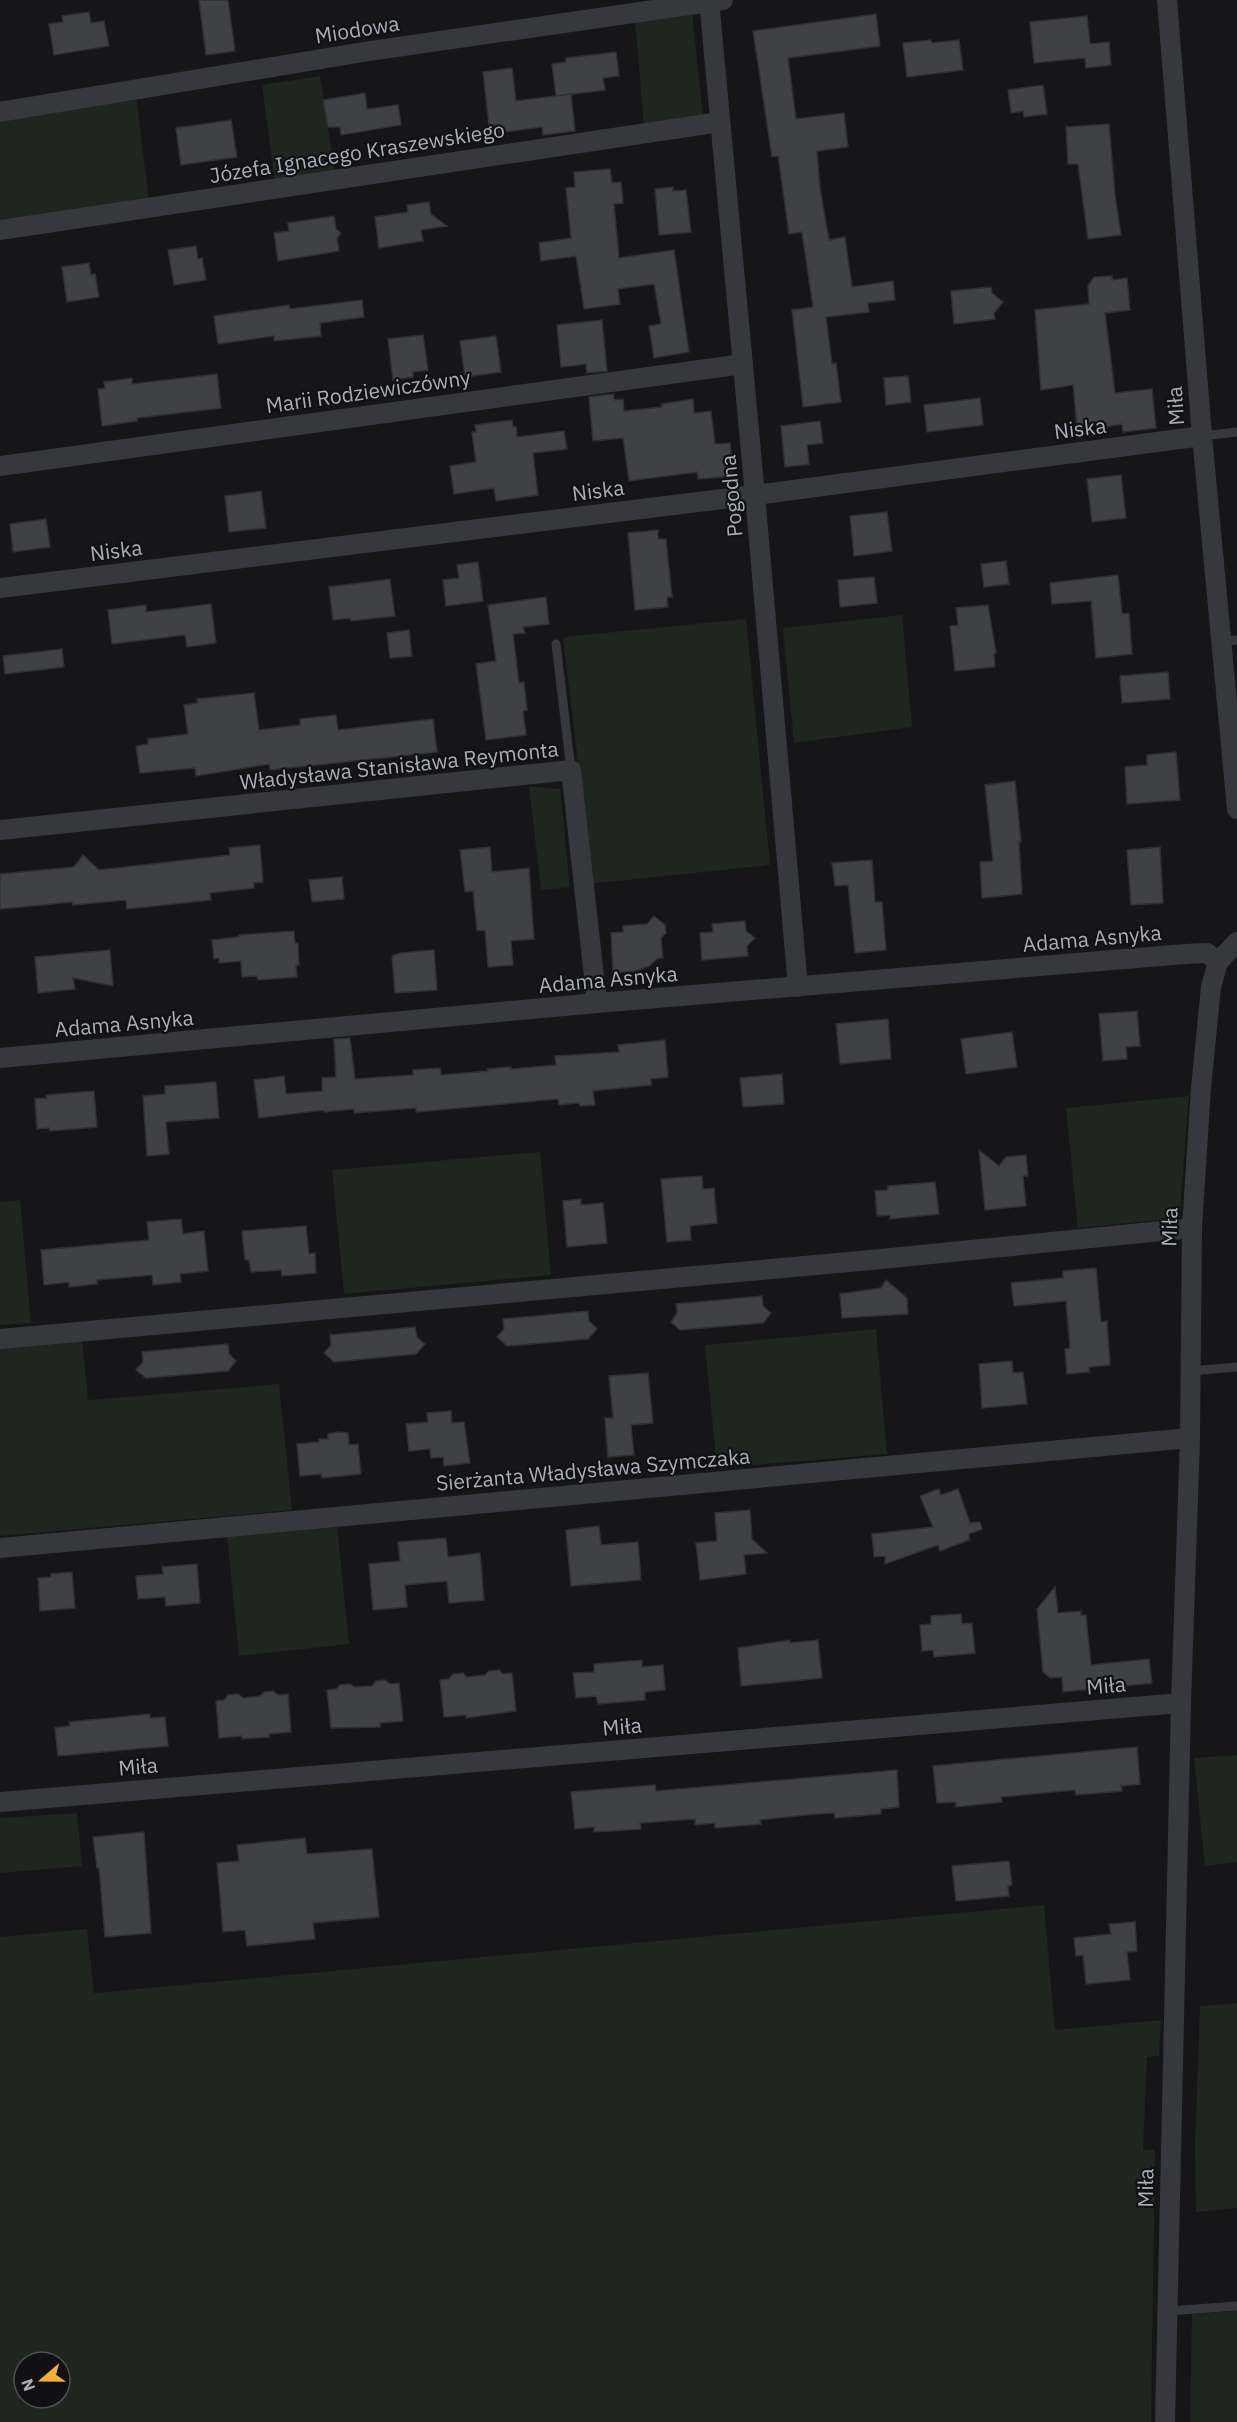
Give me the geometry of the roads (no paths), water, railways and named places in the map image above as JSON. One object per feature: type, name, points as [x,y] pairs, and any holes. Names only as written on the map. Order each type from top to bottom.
[{"type":"street","name":"Miła","points":[[1167,0],[1202,436],[1229,641],[1237,809]]},
{"type":"street","name":"Miodowa","points":[[0,112],[351,54],[714,1]]},
{"type":"street","name":"Pogodna","points":[[714,1],[720,122],[798,987]]},
{"type":"street","name":"Józefa Ignacego Kraszewskiego","points":[[0,230],[720,122]]},
{"type":"street","name":"Marii Rodziewiczówny","points":[[0,466],[743,364]]},
{"type":"street","name":"Niska","points":[[0,588],[755,495],[1202,436]]},
{"type":"street","name":"Władysława Stanisława Reymonta","points":[[0,830],[570,770],[597,1003]]},
{"type":"street","name":"Miła","points":[[1165,2422],[1181,1703],[1190,1438],[1192,1228],[1202,1077],[1211,987],[1218,962],[1237,942]]},
{"type":"street","name":"Adama Asnyka","points":[[0,1059],[597,1003],[1185,954],[1207,953],[1218,962]]},
{"type":"street","points":[[0,1339],[871,1260],[1192,1228]]},
{"type":"street","name":"Sierżanta Władysława Szymczaka","points":[[0,1548],[1190,1438]]},
{"type":"street","name":"Miła","points":[[0,1802],[1181,1703]]},
{"type":"lane","points":[[1202,436],[1237,432]]},
{"type":"lane","points":[[556,644],[570,770]]},
{"type":"lane","points":[[1191,1371],[1237,1367]]},
{"type":"lane","points":[[1167,2312],[1237,2306]]}]
